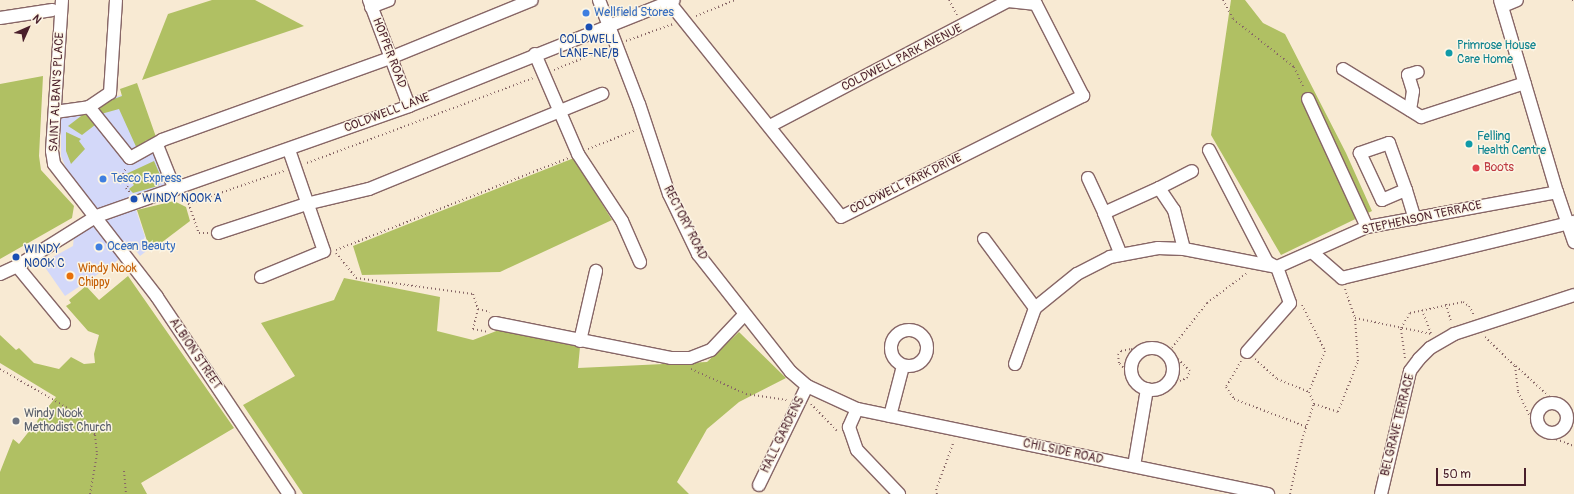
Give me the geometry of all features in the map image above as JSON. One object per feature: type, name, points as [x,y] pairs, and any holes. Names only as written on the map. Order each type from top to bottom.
[{"type":"street","name":"SAINT ALBAN'S PLACE","points":[[62,0],[52,151],[54,164],[97,216]]},
{"type":"street","points":[[55,112],[89,107],[110,93],[116,0]]},
{"type":"street","points":[[370,4],[389,0]]},
{"type":"street","points":[[89,107],[130,158],[157,145],[162,140],[390,58],[532,0]]},
{"type":"street","name":"RECTORY ROAD","points":[[600,0],[669,194],[695,247],[744,316],[790,372],[807,386],[857,409]]},
{"type":"street","points":[[1517,0],[1501,3],[1526,83],[1556,192],[1570,224],[1574,242]]},
{"type":"street","name":"COLDWELL LANE","points":[[0,274],[17,266],[97,216],[179,189],[409,106],[609,24],[671,1]]},
{"type":"street","name":"COLDWELL PARK DRIVE","points":[[671,1],[684,20],[770,126],[840,217],[1083,96],[1036,4]]},
{"type":"street","name":"COLDWELL PARK AVENUE","points":[[770,126],[963,26],[1008,1],[1036,4]]},
{"type":"street","name":"HOPPER ROAD","points":[[370,4],[409,106]]},
{"type":"street","points":[[0,18],[52,10]]},
{"type":"street","points":[[535,54],[578,154],[622,221],[640,262]]},
{"type":"street","points":[[1343,69],[1421,117],[1526,83]]},
{"type":"street","points":[[1410,110],[1413,91],[1408,75],[1418,72]]},
{"type":"street","points":[[218,233],[306,204],[369,189],[602,94]]},
{"type":"street","points":[[1308,99],[1367,227]]},
{"type":"street","points":[[1406,190],[1382,200],[1360,153],[1389,143],[1406,190],[1415,219]]},
{"type":"street","points":[[157,145],[179,189]]},
{"type":"street","points":[[261,277],[329,251],[306,204],[289,150]]},
{"type":"street","points":[[1209,150],[1267,262],[1277,268],[1290,303],[1247,352]]},
{"type":"street","points":[[1104,213],[1192,171]]},
{"type":"street","points":[[1088,178],[1121,255]]},
{"type":"street","points":[[1159,188],[1174,210],[1184,249]]},
{"type":"street","name":"STEPHENSON TERRACE","points":[[1277,268],[1367,227],[1556,192]]},
{"type":"street","name":"ALBION STREET","points":[[97,216],[157,297],[289,494]]},
{"type":"street","points":[[1312,252],[1342,278],[1570,224]]},
{"type":"street","points":[[984,239],[1035,308]]},
{"type":"street","points":[[1015,364],[1035,308],[1076,274],[1110,257],[1158,248],[1184,249],[1277,268]]},
{"type":"street","points":[[17,266],[64,323]]},
{"type":"street","points":[[580,340],[596,271]]},
{"type":"street","name":"BELGRAVE TERRACE","points":[[1381,494],[1410,371],[1433,339],[1454,334],[1574,295]]},
{"type":"street","points":[[495,324],[671,358],[690,358],[711,350],[744,316]]},
{"type":"street","points":[[1154,348],[1167,354],[1173,370],[1167,383],[1161,388],[1147,389],[1134,379],[1133,362],[1139,352],[1154,348]]},
{"type":"street","points":[[890,416],[903,366]]},
{"type":"street","name":"HALL GARDENS","points":[[758,485],[807,386]]},
{"type":"street","points":[[1134,466],[1147,389]]},
{"type":"street","points":[[1557,404],[1562,408],[1570,423],[1554,433],[1542,429],[1538,424],[1540,411],[1544,406],[1557,404]]},
{"type":"street","points":[[857,409],[849,427],[857,450],[899,494]]},
{"type":"street","name":"CHILSIDE ROAD","points":[[857,409],[1252,492],[1268,494]]},
{"type":"path","points":[[188,204],[294,168],[544,74],[616,44],[735,0]]},
{"type":"path","points":[[949,0],[963,26]]},
{"type":"path","points":[[1223,0],[1233,19],[1294,66],[1308,99]]},
{"type":"path","points":[[478,309],[494,314],[495,324],[488,332],[473,329],[478,309],[473,294],[356,278],[329,251],[646,126]]},
{"type":"path","points":[[179,189],[188,204],[199,233],[218,233]]},
{"type":"path","points":[[1161,388],[1187,378],[1190,371],[1178,359],[1167,354],[1206,303],[1260,265]]},
{"type":"path","points":[[1314,404],[1338,412],[1358,361],[1355,318],[1342,278]]},
{"type":"path","points":[[1410,371],[1404,355],[1401,328],[1410,313],[1446,304],[1463,302],[1469,306],[1474,313],[1475,327],[1557,404]]},
{"type":"path","points":[[1290,303],[1302,303],[1325,350],[1310,392],[1314,404],[1290,494]]},
{"type":"path","points":[[1446,304],[1454,334]]},
{"type":"path","points":[[1422,310],[1433,339]]},
{"type":"path","points":[[1355,318],[1401,328],[1433,339]]},
{"type":"path","points":[[1134,379],[1119,363],[1118,355],[1121,351],[1131,349],[1139,352]]},
{"type":"path","points":[[1307,427],[1234,399],[1226,387],[1228,378],[1247,352],[1277,379],[1310,392]]},
{"type":"path","points":[[1515,366],[1518,392],[1533,424],[1545,435],[1574,446]]},
{"type":"path","points":[[690,368],[746,394],[813,404],[838,432]]},
{"type":"path","points":[[0,369],[83,417],[95,435],[97,454],[90,494]]},
{"type":"path","points":[[937,494],[936,490],[958,430]]},
{"type":"path","points":[[124,471],[126,494]]},
{"type":"shaded area","points":[[122,95],[171,188],[132,198],[149,249],[140,256],[131,244],[116,262],[65,296],[42,263],[73,246],[74,236],[88,227],[94,227],[98,233],[109,225],[66,168],[61,156],[61,103],[88,104]]},
{"type":"green space","points":[[212,0],[255,0],[304,26],[142,80],[168,14]]},
{"type":"green space","points":[[1231,0],[1245,0],[1263,23],[1285,34],[1346,153],[1372,211],[1281,255],[1211,135]]},
{"type":"green space","points":[[43,76],[39,156],[41,170],[74,206],[72,218],[0,259],[0,84]]},
{"type":"green space","points":[[137,83],[156,137],[145,141],[147,147],[138,151],[119,109],[101,114],[99,108],[103,103],[122,96],[120,89]]},
{"type":"green space","points":[[85,113],[95,125],[82,135],[68,126]]},
{"type":"green space","points":[[66,132],[81,139],[79,141],[85,149],[71,164],[66,151]]},
{"type":"green space","points":[[574,158],[612,220],[500,272],[362,275],[353,246]]},
{"type":"green space","points":[[154,161],[161,177],[158,186],[133,193],[129,189],[134,185],[126,174]]},
{"type":"green space","points":[[174,201],[186,207],[190,221],[157,246],[149,247],[137,210]]},
{"type":"green space","points":[[128,276],[234,428],[141,483],[147,494],[0,494],[0,472],[13,439],[19,444],[56,397],[0,363],[0,335],[16,350],[19,348],[34,363],[59,369],[71,357],[84,364],[95,363],[94,354],[99,335],[88,331],[66,306],[71,303],[69,300],[86,286],[99,300]]},
{"type":"green space","points":[[344,278],[440,297],[437,331],[473,340],[499,330],[580,347],[578,368],[707,362],[739,332],[786,378],[739,402],[707,429],[677,482],[689,494],[303,494],[243,405],[295,376],[261,323],[334,300]]},
{"type":"place","name":"Wellfield Stores","points":[[586,13]]},
{"type":"place","name":"COLDWELL LANE-NE/B","points":[[589,27]]},
{"type":"place","name":"Primrose House Care Home","points":[[1449,53]]},
{"type":"place","name":"Felling Health Centre","points":[[1469,144]]},
{"type":"place","name":"Boots","points":[[1476,168]]},
{"type":"place","name":"Tesco Express","points":[[103,179]]},
{"type":"place","name":"WINDY NOOK A","points":[[134,199]]},
{"type":"place","name":"Ocean Beauty","points":[[99,247]]},
{"type":"place","name":"WINDY NOOK C","points":[[16,257]]},
{"type":"place","name":"Windy Nook Chippy","points":[[70,276]]},
{"type":"place","name":"Windy Nook Methodist Church","points":[[16,421]]}]
